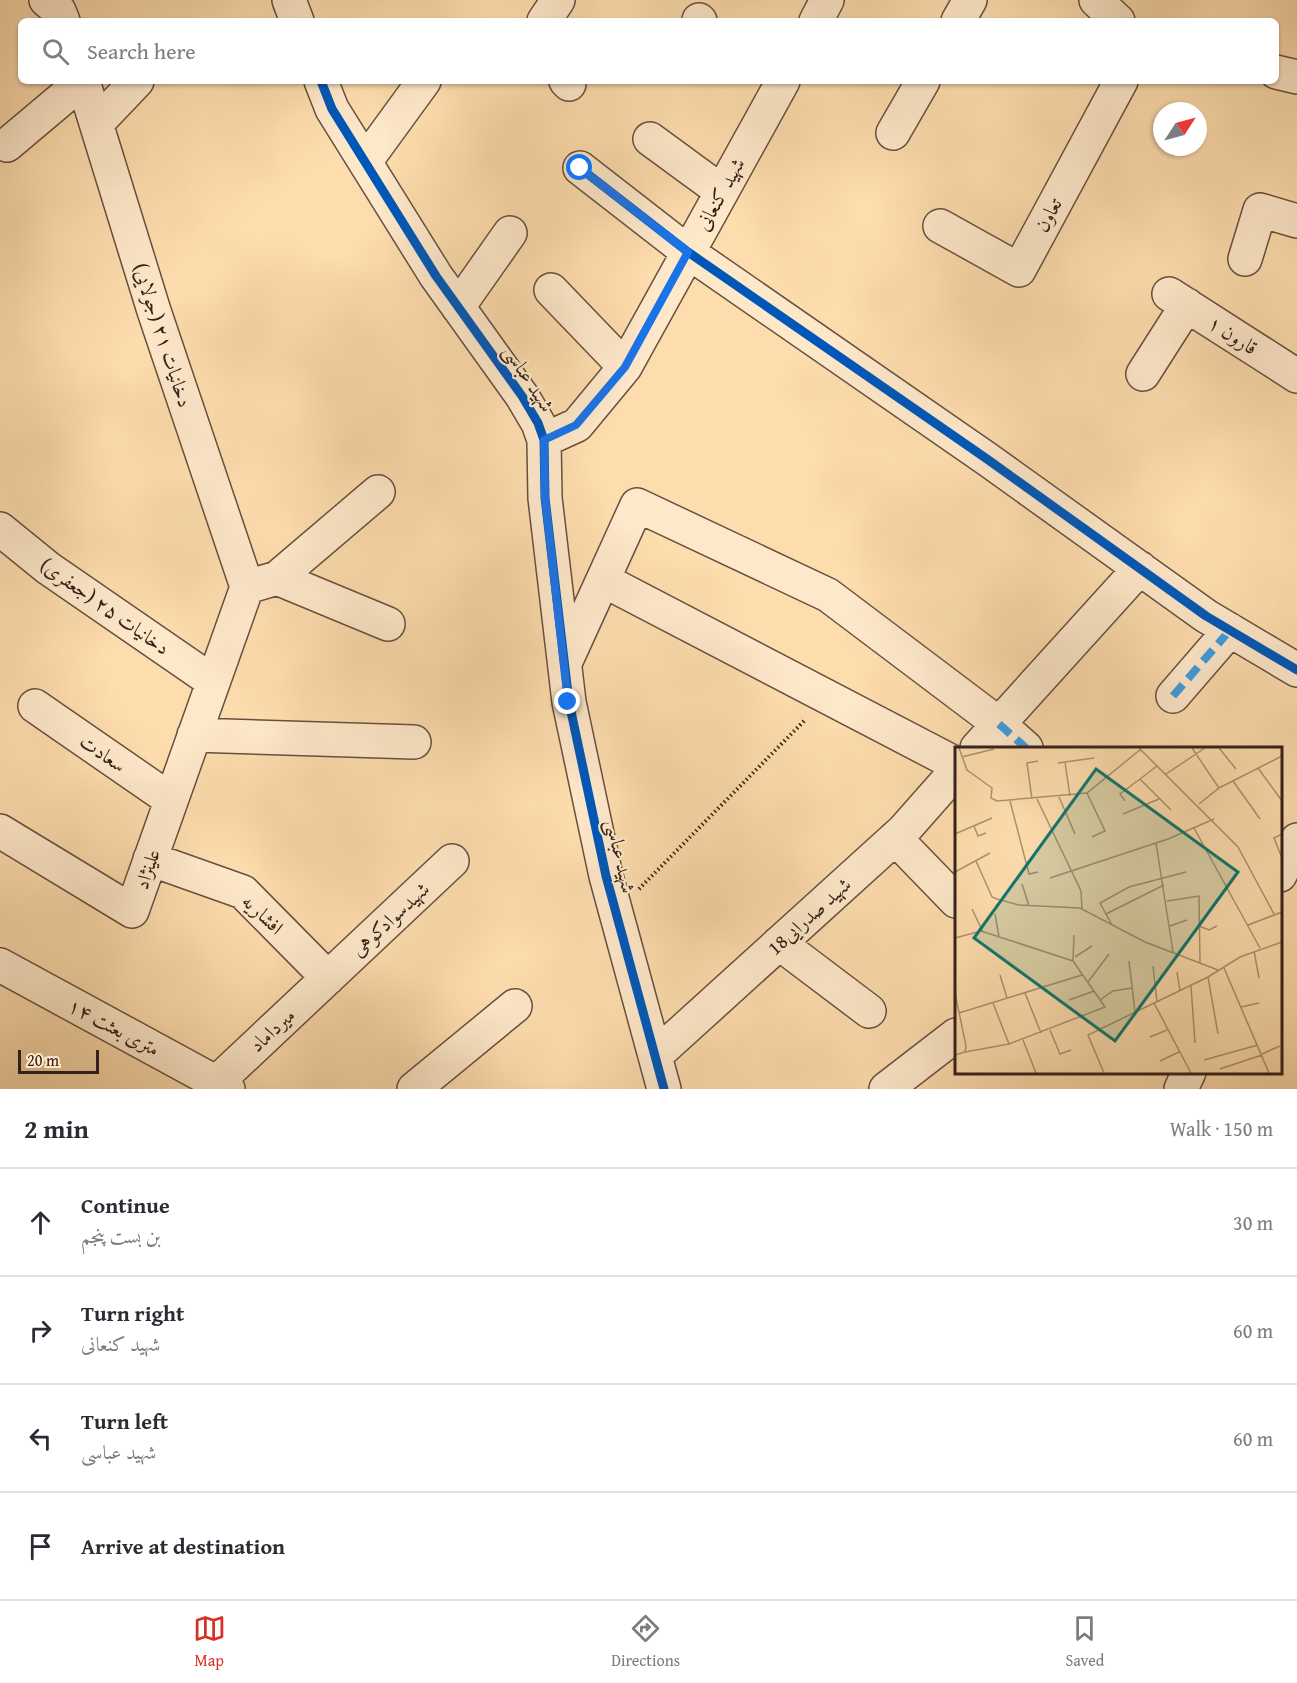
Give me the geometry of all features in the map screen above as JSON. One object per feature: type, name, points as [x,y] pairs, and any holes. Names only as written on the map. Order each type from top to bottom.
[{"type":"street","points":[[46,0],[59,10],[62,18]]},
{"type":"street","points":[[65,18],[75,0]]},
{"type":"street","points":[[289,0],[296,18]]},
{"type":"street","points":[[546,18],[558,0]]},
{"type":"street","points":[[818,18],[827,0]]},
{"type":"street","points":[[960,18],[970,0]]},
{"type":"street","points":[[1096,0],[1115,18]]},
{"type":"street","points":[[1279,73],[1297,77]]},
{"type":"street","points":[[7,145],[79,84]]},
{"type":"street","name":"دخانیات ۲۱ (جولایی)","points":[[84,84],[154,311],[262,583]]},
{"type":"street","points":[[97,123],[134,84]]},
{"type":"street","name":"شهید عباسی","points":[[322,84],[332,109],[365,162],[458,307],[522,396],[538,423],[544,440],[545,498],[568,702],[616,913],[664,1089]]},
{"type":"street","points":[[365,162],[422,84]]},
{"type":"street","name":"شهید کنعانی","points":[[544,440],[576,425],[625,367],[781,84]]},
{"type":"street","points":[[893,133],[921,84]]},
{"type":"street","name":"تعاون","points":[[940,226],[1019,270],[1119,84]]},
{"type":"street","points":[[650,139],[721,191]]},
{"type":"street","points":[[580,168],[688,252],[1230,630],[1297,670]]},
{"type":"street","points":[[1245,260],[1260,210],[1297,221]]},
{"type":"street","points":[[458,307],[510,233]]},
{"type":"street","points":[[551,290],[625,367]]},
{"type":"street","name":"قارون ۱","points":[[1143,374],[1178,300],[1297,376]]},
{"type":"street","points":[[262,583],[378,492]]},
{"type":"street","points":[[565,665],[637,505],[828,595],[999,724],[1025,747]]},
{"type":"street","name":"دخانیات ۲۵ (جعفری)","points":[[0,529],[48,568],[212,681]]},
{"type":"street","points":[[978,747],[1140,568]]},
{"type":"street","points":[[603,579],[955,763]]},
{"type":"street","points":[[262,583],[388,624]]},
{"type":"street","name":"علینژاد","points":[[0,831],[132,911],[212,681],[262,583]]},
{"type":"street","points":[[1173,696],[1230,630]]},
{"type":"street","name":"سعادت","points":[[35,706],[171,800]]},
{"type":"street","points":[[194,735],[414,742]]},
{"type":"street","name":"شهید صدرایی18","points":[[656,1055],[895,838],[955,773]]},
{"type":"street","points":[[895,838],[955,899]]},
{"type":"street","points":[[1282,873],[1297,840]]},
{"type":"street","name":"افشاریه","points":[[150,859],[243,892],[328,978]]},
{"type":"street","name":"شهیدسوادکوهی","points":[[328,978],[452,861]]},
{"type":"street","points":[[779,943],[869,1011]]},
{"type":"street","name":"۱۴ متری بعثت","points":[[0,965],[222,1086]]},
{"type":"street","name":"میرداماد","points":[[222,1086],[328,978]]},
{"type":"street","points":[[414,1089],[514,1006]]},
{"type":"street","points":[[886,1089],[955,1037]]},
{"type":"street","points":[[1181,1089],[1188,1074]]},
{"type":"path","points":[[616,913],[828,697]]},
{"type":"marked path","points":[[1173,696],[1230,630]]},
{"type":"marked path","points":[[999,724],[1025,747]]},
{"type":"cycle path","points":[[322,84],[332,109],[436,276],[522,396],[538,423],[544,440],[545,498],[569,702],[606,876],[664,1089]]},
{"type":"cycle path","points":[[580,168],[688,252],[987,459],[1206,616],[1297,670]]},
{"type":"route","points":[[568,702],[545,498],[544,440],[576,425],[625,367],[688,252],[580,168]]}]
